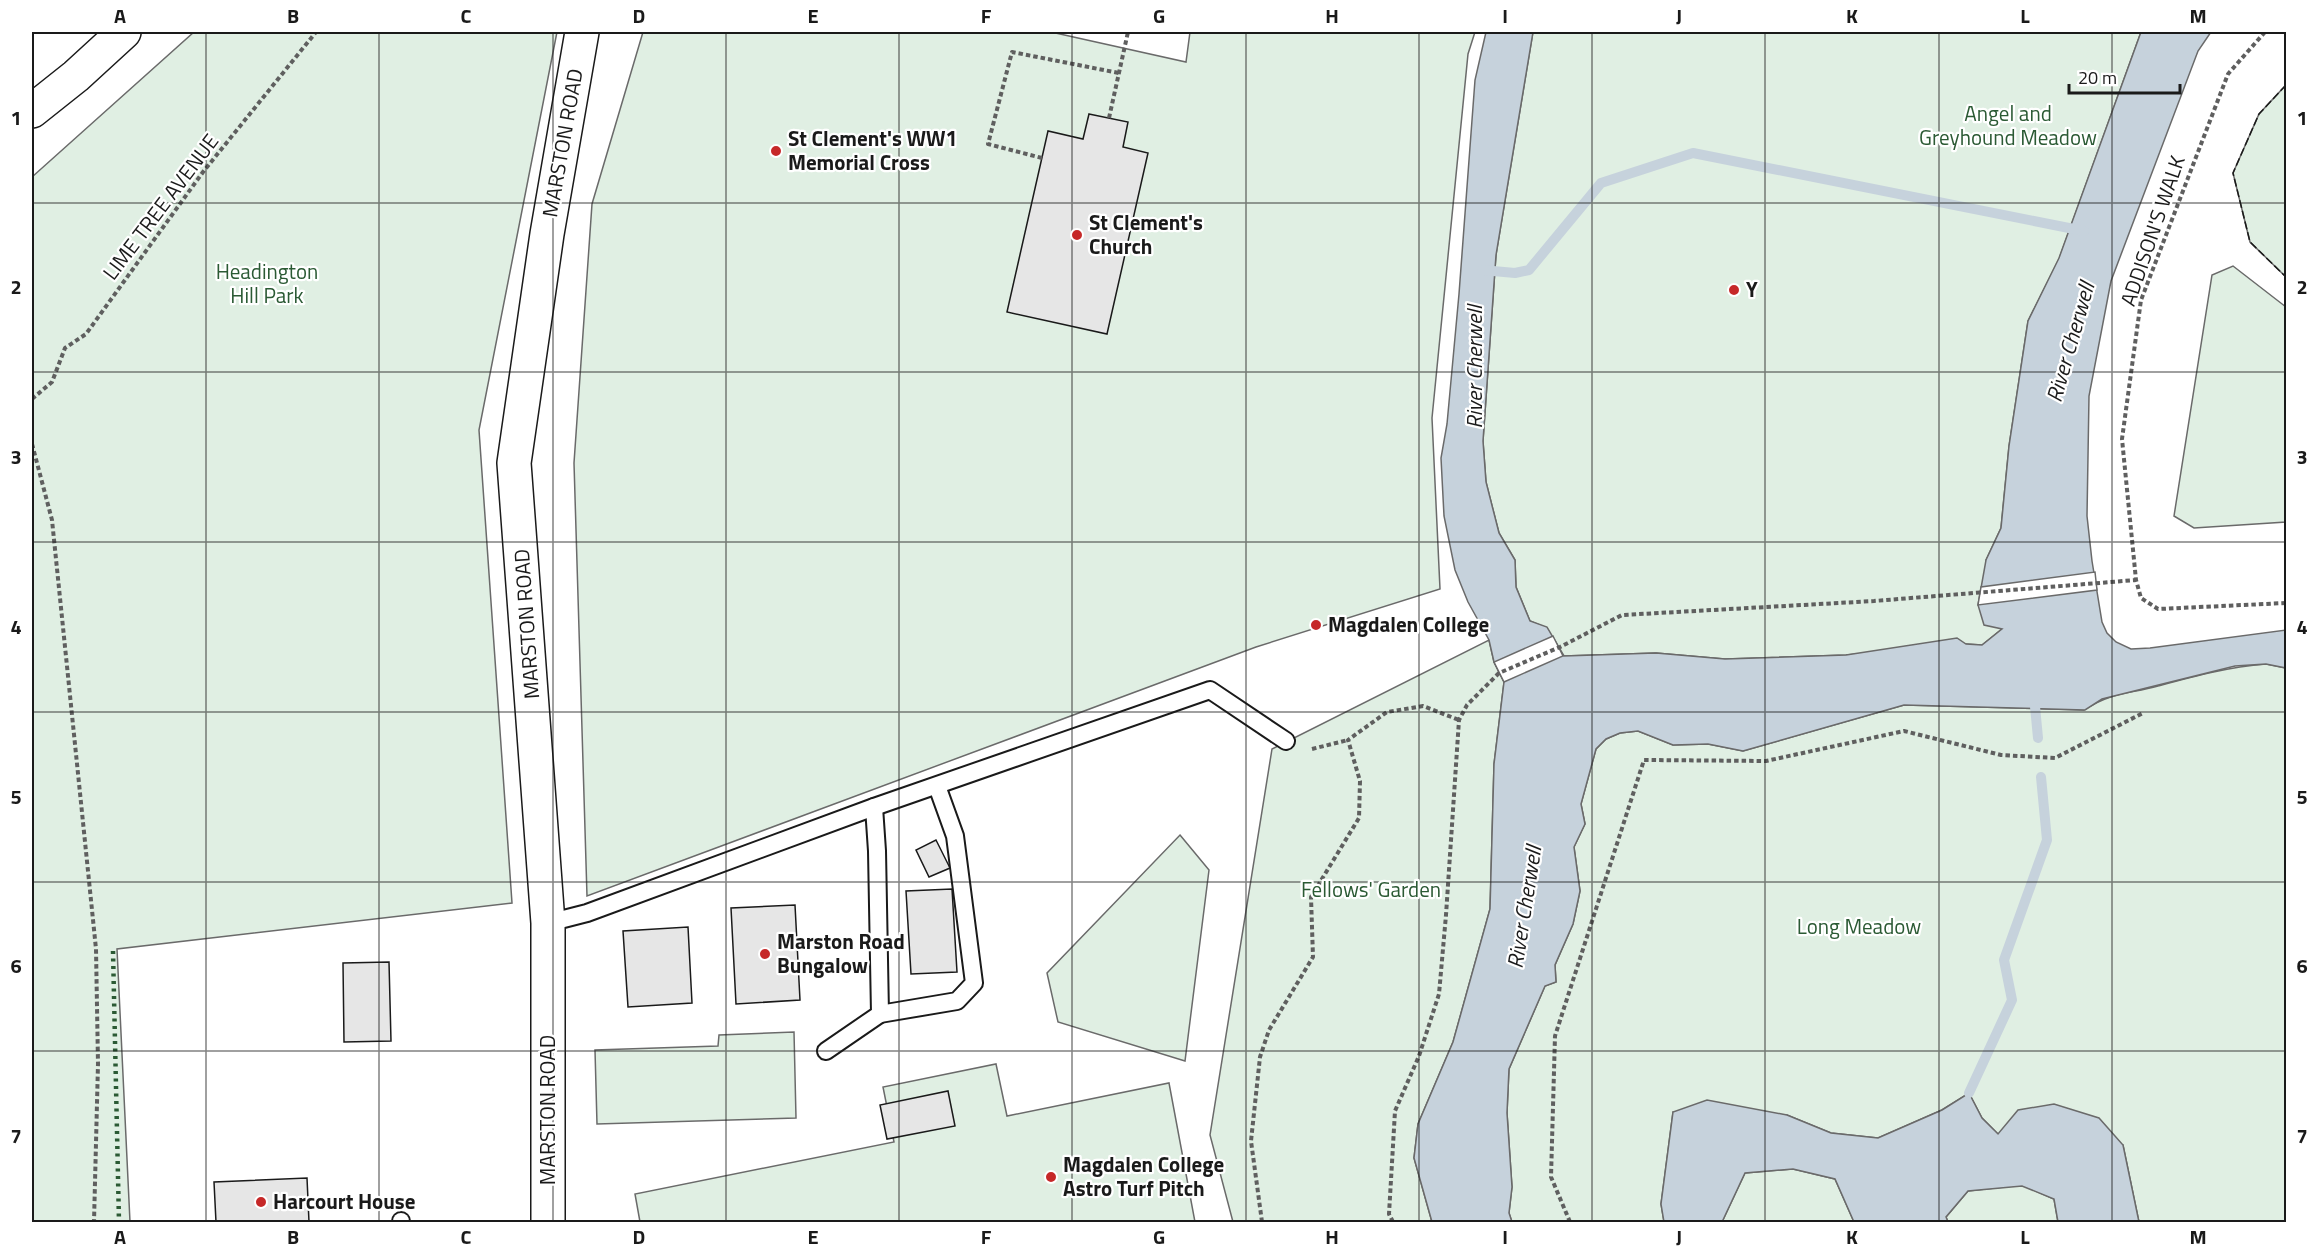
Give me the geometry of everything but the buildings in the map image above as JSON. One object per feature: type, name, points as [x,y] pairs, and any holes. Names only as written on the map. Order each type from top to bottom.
[{"type":"main road","points":[[32,111],[76,76],[124,32]]},
{"type":"main road","name":"MARSTON ROAD","points":[[548,1222],[548,923],[514,463],[547,234],[582,32]]},
{"type":"lane","points":[[548,923],[587,913],[874,807],[1210,690],[1286,741]]},
{"type":"lane","points":[[826,1051],[880,1014],[957,1001],[974,983],[955,836],[937,786]]},
{"type":"lane","points":[[874,807],[878,851],[880,1014]]},
{"type":"path","name":"LIME TREE AVENUE","points":[[32,399],[52,382],[65,348],[86,334],[203,172],[316,32]]},
{"type":"path","points":[[1109,118],[1128,32],[1125,32]]},
{"type":"path","name":"ADDISON'S WALK","points":[[2265,32],[2228,74],[2141,300],[2122,439],[2136,580],[2141,598],[2158,609],[2286,603]]},
{"type":"path","points":[[1042,158],[988,144],[1012,52],[1119,74]]},
{"type":"path","points":[[32,444],[52,520],[96,949],[98,1064],[94,1222]]},
{"type":"path","points":[[1393,1222],[1389,1214],[1395,1111],[1419,1056],[1438,994],[1446,915],[1459,720],[1467,705],[1499,673],[1560,647],[1622,615],[1874,601],[2136,580]]},
{"type":"path","points":[[1286,741],[1313,749],[1348,740],[1387,712],[1423,706],[1459,720]]},
{"type":"path","points":[[1570,1222],[1551,1177],[1555,1036],[1644,760],[1766,761],[1904,731],[2001,755],[2055,758],[2144,713]]},
{"type":"path","points":[[1262,1222],[1251,1141],[1260,1057],[1269,1030],[1312,957],[1311,897],[1359,818],[1360,781],[1348,740]]},
{"type":"green space","name":"Headington Hill Park","points":[[194,32],[557,32],[479,430],[512,903],[117,949],[130,1222],[32,1222],[32,177]]},
{"type":"green space","points":[[643,32],[1051,32],[1186,62],[1190,32],[1475,32],[1468,54],[1432,418],[1440,589],[1256,647],[587,896],[574,463],[592,204]]},
{"type":"green space","name":"Angel and Greyhound Meadow","points":[[1533,32],[2141,32],[2059,259],[2028,321],[2009,446],[2001,528],[1986,560],[2003,628],[1982,645],[1966,644],[1846,655],[1725,659],[1656,653],[1563,656],[1547,628],[1530,621],[1516,587],[1515,560],[1499,533],[1486,482],[1483,441],[1496,255]]},
{"type":"green space","points":[[2286,85],[2286,277],[2250,242],[2233,173],[2259,114]]},
{"type":"green space","points":[[2233,266],[2286,307],[2286,522],[2194,528],[2174,516],[2212,275]]},
{"type":"green space","name":"Fellows' Garden","points":[[1489,640],[1494,662],[1504,682],[1494,764],[1490,909],[1453,1042],[1418,1124],[1414,1158],[1432,1222],[1233,1222],[1210,1135],[1272,749]]},
{"type":"green space","name":"Long Meadow","points":[[2266,664],[2286,668],[2286,1222],[2139,1222],[2123,1145],[1998,1134],[1982,1118],[1969,1093],[1942,1110],[1878,1138],[1831,1133],[1787,1115],[1673,1112],[1661,1204],[1664,1222],[1512,1222],[1509,1213],[1512,1187],[1507,1113],[1509,1069],[1545,986],[1556,982],[1555,965],[1573,924],[1580,891],[1574,847],[1585,824],[1581,804],[1596,749],[1606,739],[1620,733],[1638,731],[1673,745],[1708,744],[1743,751],[1904,705],[2084,710],[2120,694],[2212,672]]},
{"type":"green space","points":[[1180,835],[1209,870],[1185,1061],[1058,1022],[1047,973]]},
{"type":"green space","points":[[794,1032],[796,1118],[597,1124],[595,1050],[718,1046],[719,1035]]},
{"type":"green space","points":[[996,1064],[1007,1116],[1169,1083],[1195,1222],[640,1222],[635,1194],[894,1142],[883,1087]]},
{"type":"green space","points":[[1793,1169],[1835,1179],[1854,1222],[1722,1222],[1745,1173]]},
{"type":"green space","points":[[2022,1185],[2054,1199],[2058,1222],[1948,1222],[1946,1217],[1968,1191]]},
{"type":"water","name":"River Cherwell","points":[[1486,32],[1533,32],[1496,255],[1483,441],[1486,482],[1499,533],[1515,560],[1516,587],[1530,621],[1547,627],[1564,656],[1656,653],[1725,659],[1846,655],[1957,638],[1966,644],[1982,645],[2002,629],[1984,625],[1978,605],[1986,560],[2001,528],[2009,446],[2028,321],[2059,258],[2141,32],[2211,32],[2198,51],[2111,281],[2089,396],[2087,516],[2092,561],[2102,622],[2107,633],[2116,642],[2131,649],[2150,648],[2286,630],[2286,668],[2266,664],[2235,666],[2102,699],[2085,710],[1904,705],[1743,751],[1708,744],[1673,745],[1638,731],[1620,733],[1606,739],[1596,749],[1581,804],[1585,824],[1574,847],[1580,891],[1573,924],[1555,965],[1556,982],[1545,986],[1509,1069],[1507,1113],[1512,1187],[1509,1213],[1512,1222],[1432,1222],[1414,1158],[1418,1124],[1453,1042],[1490,909],[1494,764],[1504,682],[1494,662],[1489,640],[1468,602],[1455,570],[1444,516],[1441,458],[1447,424],[1459,294],[1475,80]]},
{"type":"water","points":[[1969,1093],[1982,1118],[1998,1134],[2018,1110],[2054,1104],[2099,1118],[2123,1145],[2139,1222],[2058,1222],[2054,1199],[2022,1186],[1968,1191],[1946,1217],[1948,1222],[1854,1222],[1835,1179],[1793,1169],[1745,1173],[1722,1222],[1664,1222],[1661,1204],[1673,1112],[1707,1100],[1787,1115],[1831,1133],[1878,1138],[1942,1110]]},
{"type":"pier","points":[[2095,572],[2097,590],[1978,605],[1981,587]]},
{"type":"pier","points":[[1553,636],[1563,656],[1504,682],[1494,662]]},
{"type":"waterway","points":[[1482,270],[1515,273],[1529,270],[1601,183],[1693,153],[2084,231]]},
{"type":"waterway","points":[[2034,696],[2038,738]]},
{"type":"waterway","points":[[1969,1093],[2012,1000],[2004,960],[2047,840],[2041,777]]},
{"type":"hedge","points":[[113,951],[119,1222]]},
{"type":"fence","points":[[2286,85],[2259,114],[2233,173],[2250,242],[2286,277]]},
{"type":"place","name":"St Clement's WW1 Memorial Cross","points":[[776,151]]},
{"type":"place","name":"St Clement's Church","points":[[1077,235]]},
{"type":"place","name":"Y","points":[[1734,290]]},
{"type":"place","name":"Magdalen College","points":[[1316,625]]},
{"type":"place","name":"Marston Road Bungalow","points":[[765,954]]},
{"type":"place","name":"Magdalen College Astro Turf Pitch","points":[[1051,1177]]},
{"type":"place","name":"Harcourt House","points":[[261,1202]]}]
